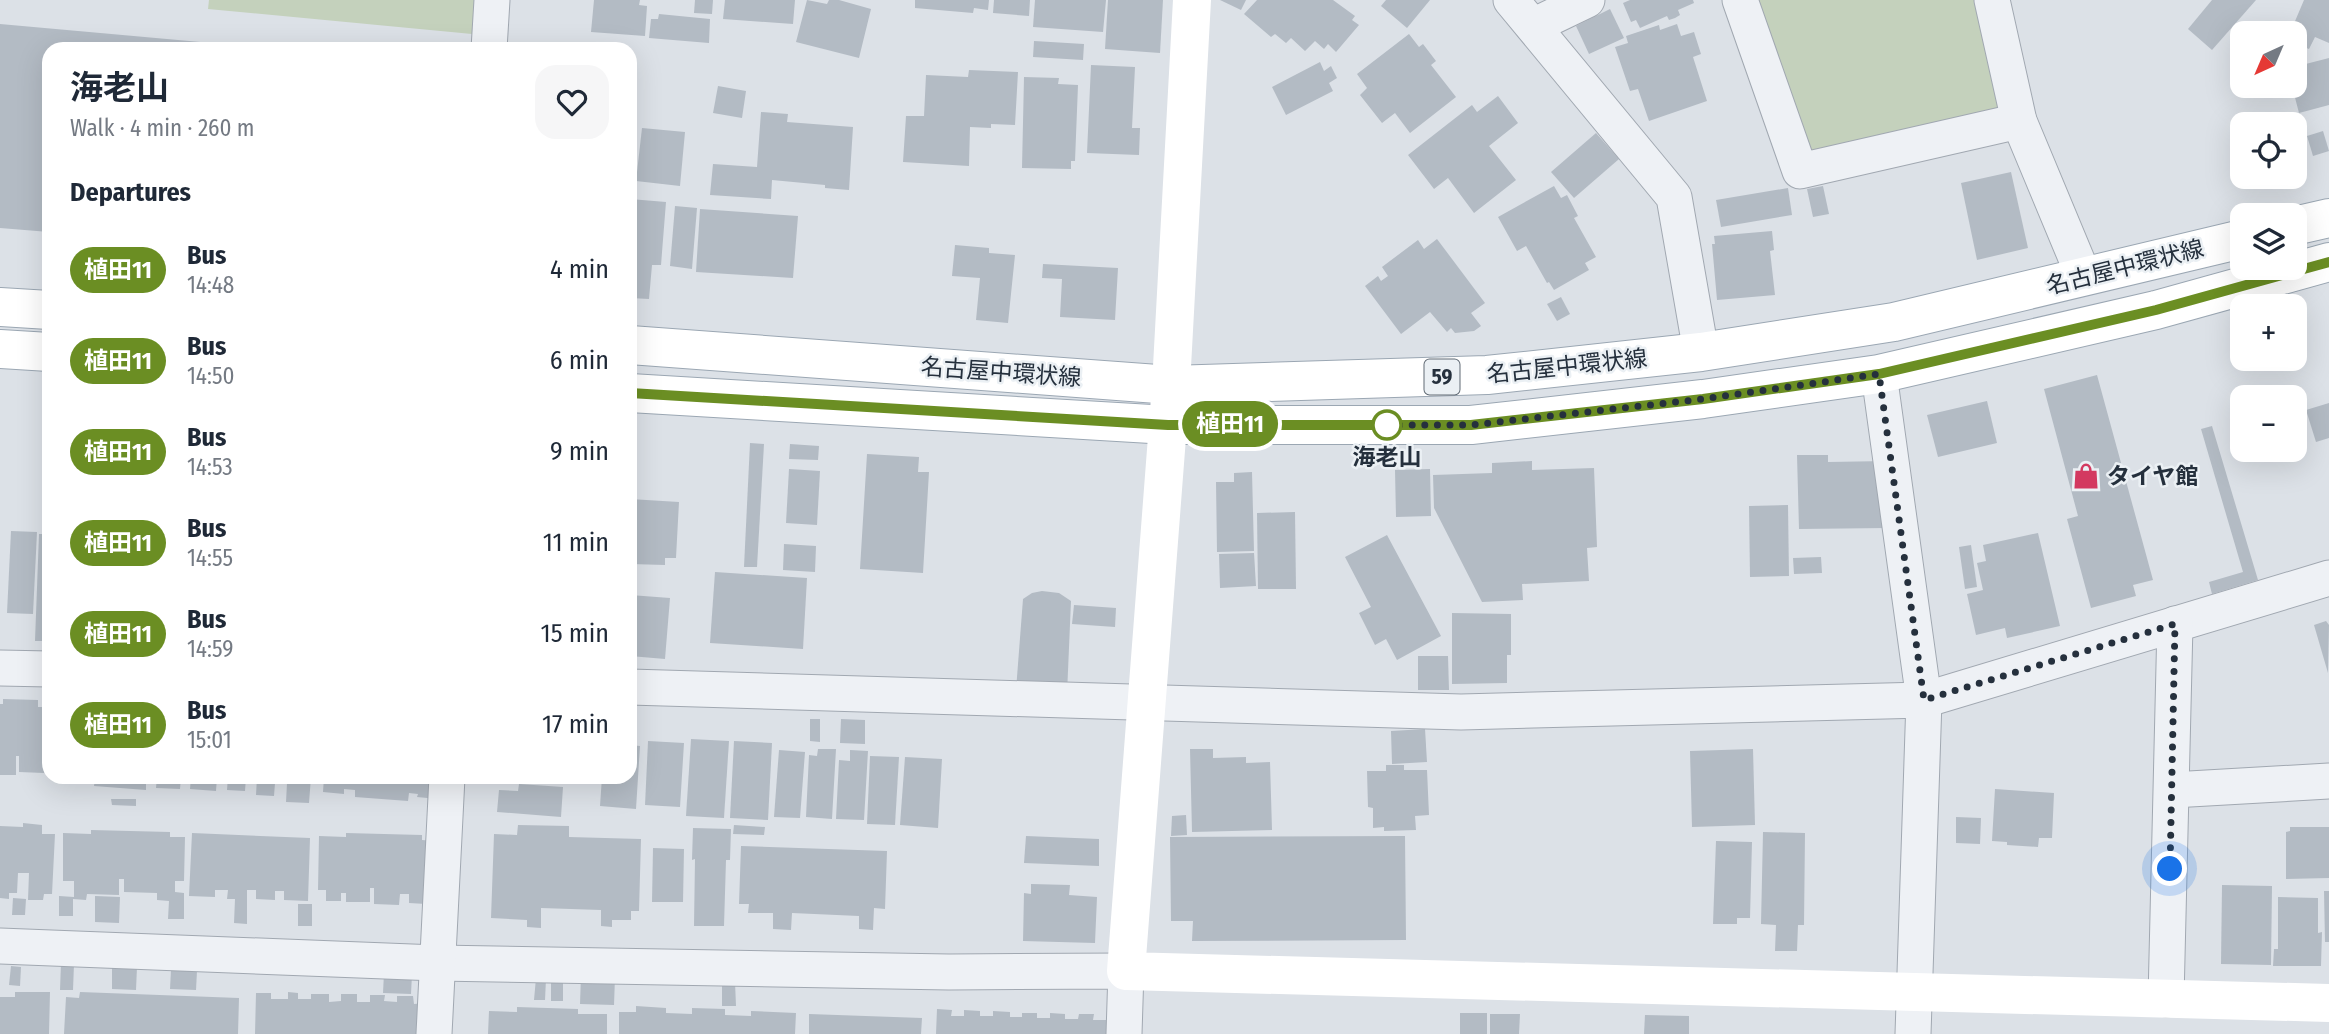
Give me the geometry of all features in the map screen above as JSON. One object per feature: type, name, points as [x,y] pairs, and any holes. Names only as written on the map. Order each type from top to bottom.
[{"type":"main road","points":[[1192,0],[1171,385],[1126,971],[2329,1003]]},
{"type":"main road","points":[[2307,223],[2329,218]]},
{"type":"main road","name":"名古屋中環状線","points":[[637,346],[1171,385],[1487,375],[1701,352],[1894,322],[2230,242]]},
{"type":"main road","name":"名古屋中環状線","points":[[637,393],[1168,425],[1471,425],[1703,399],[1879,374],[2156,310],[2329,262]]},
{"type":"main road","points":[[0,307],[42,310]]},
{"type":"main road","points":[[0,349],[42,352]]},
{"type":"street","points":[[489,42],[492,0]]},
{"type":"street","points":[[1587,0],[1522,13],[1674,197],[1701,352]]},
{"type":"street","points":[[1740,0],[1800,171],[2019,121]]},
{"type":"street","points":[[1992,0],[2019,121],[2084,277]]},
{"type":"street","points":[[1879,374],[1924,700],[1913,1034]]},
{"type":"street","points":[[637,687],[1461,712],[1924,700],[2329,578]]},
{"type":"street","points":[[2166,999],[2175,624]]},
{"type":"street","points":[[0,668],[42,669]]},
{"type":"street","points":[[2172,790],[2329,781]]},
{"type":"street","points":[[434,1034],[447,784]]},
{"type":"street","points":[[0,946],[437,963],[948,972],[1126,971],[1124,1034]]},
{"type":"green space","points":[[209,0],[475,0],[472,34],[208,9]]},
{"type":"green space","points":[[1749,0],[1981,0],[2007,104],[1993,120],[1803,152]]},
{"type":"building","points":[[594,0],[640,0],[639,5],[647,6],[645,36],[591,32]]},
{"type":"building","points":[[695,0],[713,0],[712,14],[694,13]]},
{"type":"building","points":[[725,0],[795,0],[793,24],[723,19]]},
{"type":"building","points":[[807,0],[827,4],[829,0],[839,0],[871,9],[859,58],[796,42]]},
{"type":"building","points":[[915,0],[989,0],[988,10],[974,8],[973,13],[915,8]]},
{"type":"building","points":[[994,0],[1030,0],[1029,16],[993,13]]},
{"type":"building","points":[[1035,0],[1106,0],[1103,32],[1033,27]]},
{"type":"building","points":[[1108,0],[1163,0],[1160,53],[1105,49]]},
{"type":"building","points":[[1220,0],[1246,0],[1241,10]]},
{"type":"building","points":[[1257,0],[1333,0],[1355,16],[1352,20],[1359,25],[1336,52],[1328,44],[1324,49],[1315,41],[1305,51],[1291,38],[1286,43],[1275,34],[1271,37],[1244,14]]},
{"type":"building","points":[[1386,0],[1430,0],[1407,28],[1381,6]]},
{"type":"building","points":[[1630,0],[1693,0],[1694,3],[1678,10],[1680,15],[1675,18],[1669,20],[1667,16],[1640,28],[1636,20],[1631,22],[1623,3]]},
{"type":"building","points":[[2212,0],[2256,0],[2238,21],[2230,21],[2230,30],[2212,50],[2188,29]]},
{"type":"building","points":[[2304,0],[2329,0],[2329,43],[2315,37],[2307,48],[2307,21],[2295,21]]},
{"type":"building","points":[[1610,9],[1624,38],[1589,54],[1576,26]]},
{"type":"building","points":[[659,14],[710,19],[709,43],[649,38],[651,19],[658,19]]},
{"type":"building","points":[[0,24],[200,42],[42,42],[42,231],[0,228]]},
{"type":"building","points":[[1677,24],[1681,36],[1694,32],[1701,54],[1693,57],[1707,101],[1649,121],[1638,89],[1630,91],[1615,47],[1628,43],[1626,36],[1659,25],[1660,30]]},
{"type":"building","points":[[1409,34],[1419,47],[1423,44],[1436,61],[1431,65],[1456,97],[1410,133],[1395,113],[1382,123],[1360,95],[1367,88],[1357,74]]},
{"type":"building","points":[[1034,41],[1084,44],[1083,60],[1033,57]]},
{"type":"building","points":[[2329,58],[2329,105],[2299,112],[2295,98],[2307,98],[2307,64]]},
{"type":"building","points":[[1320,62],[1324,71],[1331,66],[1337,78],[1329,83],[1333,91],[1286,115],[1272,87]]},
{"type":"building","points":[[1091,65],[1135,67],[1132,128],[1140,128],[1139,155],[1087,153]]},
{"type":"building","points":[[969,70],[1018,72],[1015,125],[970,127],[969,166],[903,162],[906,116],[924,116],[926,75],[968,77]]},
{"type":"building","points":[[1024,77],[1059,78],[1058,84],[1078,85],[1075,161],[1071,161],[1071,169],[1022,168]]},
{"type":"building","points":[[718,86],[746,91],[742,118],[713,113]]},
{"type":"building","points":[[1498,96],[1518,123],[1489,146],[1516,180],[1474,213],[1448,178],[1434,189],[1408,155],[1472,105],[1477,112]]},
{"type":"building","points":[[761,112],[788,114],[787,122],[853,127],[849,190],[772,180],[771,199],[710,195],[713,164],[757,167]]},
{"type":"building","points":[[642,128],[685,132],[680,186],[637,181]]},
{"type":"building","points":[[2323,131],[2329,151],[2313,156],[2307,136]]},
{"type":"building","points":[[1596,133],[1619,159],[1574,198],[1551,172]]},
{"type":"building","points":[[2011,172],[2028,248],[1977,260],[1961,183]]},
{"type":"building","points":[[1554,186],[1561,198],[1567,195],[1578,216],[1574,218],[1596,257],[1585,263],[1589,270],[1554,290],[1549,282],[1547,283],[1526,246],[1517,251],[1498,217]]},
{"type":"building","points":[[1823,186],[1829,214],[1813,217],[1807,189]]},
{"type":"building","points":[[1788,188],[1792,215],[1721,227],[1716,200]]},
{"type":"building","points":[[637,200],[666,202],[661,265],[652,265],[649,299],[637,298]]},
{"type":"building","points":[[675,206],[697,208],[692,269],[670,266]]},
{"type":"building","points":[[700,209],[798,216],[793,278],[696,272]]},
{"type":"building","points":[[1772,231],[1774,250],[1770,251],[1775,295],[1717,300],[1712,244],[1715,244],[1714,236]]},
{"type":"building","points":[[1437,239],[1485,303],[1471,313],[1481,326],[1474,331],[1455,333],[1451,328],[1447,332],[1430,312],[1401,334],[1365,286],[1378,276],[1381,281],[1388,276],[1382,267],[1418,240],[1424,249]]},
{"type":"building","points":[[955,245],[989,248],[989,253],[1015,255],[1008,323],[976,320],[980,278],[952,276]]},
{"type":"building","points":[[1043,264],[1118,268],[1115,320],[1060,317],[1062,279],[1042,278]]},
{"type":"building","points":[[1561,297],[1570,314],[1557,321],[1547,304]]},
{"type":"building","points":[[2097,375],[2153,580],[2133,585],[2136,596],[2091,608],[2067,519],[2078,516],[2044,389]]},
{"type":"building","points":[[1987,401],[1997,443],[1938,457],[1927,415]]},
{"type":"building","points":[[2329,403],[2329,438],[2316,442],[2307,410]]},
{"type":"building","points":[[2212,426],[2258,580],[2212,594],[2209,582],[2243,572],[2201,429]]},
{"type":"building","points":[[750,443],[764,444],[757,567],[744,567]]},
{"type":"building","points":[[790,444],[819,446],[818,460],[789,459]]},
{"type":"building","points":[[867,454],[919,457],[918,472],[929,472],[923,573],[860,569]]},
{"type":"building","points":[[1797,455],[1828,455],[1828,462],[1887,461],[1887,528],[1799,529]]},
{"type":"building","points":[[1532,461],[1532,470],[1594,468],[1597,547],[1587,548],[1589,581],[1522,584],[1523,600],[1482,602],[1434,508],[1433,475],[1492,473],[1492,463]]},
{"type":"building","points":[[789,469],[820,471],[817,525],[786,523]]},
{"type":"building","points":[[1430,469],[1431,516],[1396,517],[1395,470]]},
{"type":"building","points":[[1252,472],[1254,551],[1217,552],[1216,482],[1234,482],[1234,473]]},
{"type":"building","points":[[637,499],[679,502],[676,558],[665,558],[665,565],[637,564]]},
{"type":"building","points":[[1788,505],[1789,576],[1750,577],[1749,506]]},
{"type":"building","points":[[1295,512],[1296,589],[1258,589],[1257,513]]},
{"type":"building","points":[[11,531],[37,532],[33,614],[7,613]]},
{"type":"building","points":[[2038,533],[2060,626],[2007,638],[2005,628],[1976,635],[1967,594],[1983,590],[1977,563],[1986,561],[1983,545]]},
{"type":"building","points":[[39,534],[42,534],[42,641],[35,641]]},
{"type":"building","points":[[1387,535],[1441,636],[1397,660],[1386,639],[1375,645],[1359,613],[1371,607],[1345,557]]},
{"type":"building","points":[[784,544],[816,546],[815,572],[783,570]]},
{"type":"building","points":[[1971,545],[1977,587],[1965,589],[1959,547]]},
{"type":"building","points":[[1254,553],[1256,586],[1220,588],[1219,554]]},
{"type":"building","points":[[1821,557],[1822,573],[1794,574],[1793,558]]},
{"type":"building","points":[[715,572],[807,578],[803,649],[710,643]]},
{"type":"building","points":[[1042,591],[1059,593],[1071,601],[1067,694],[1016,690],[1023,599]]},
{"type":"building","points":[[637,596],[670,598],[665,659],[637,657]]},
{"type":"building","points":[[1074,605],[1116,608],[1115,627],[1072,624]]},
{"type":"building","points":[[1452,613],[1511,614],[1511,655],[1507,655],[1507,683],[1452,684]]},
{"type":"building","points":[[2326,621],[2329,625],[2328,673],[2314,625]]},
{"type":"building","points":[[1418,656],[1448,656],[1449,690],[1418,690]]},
{"type":"building","points":[[3,699],[38,700],[38,707],[42,707],[42,773],[19,772],[19,756],[16,756],[16,775],[0,775],[0,704],[3,704]]},
{"type":"building","points":[[810,719],[820,719],[820,742],[810,741]]},
{"type":"building","points":[[841,719],[865,720],[865,744],[840,743]]},
{"type":"building","points":[[1425,729],[1427,762],[1392,764],[1391,731]]},
{"type":"building","points":[[691,739],[729,741],[724,818],[686,816]]},
{"type":"building","points":[[648,741],[684,743],[680,807],[645,805]]},
{"type":"building","points":[[734,741],[772,743],[768,820],[730,818]]},
{"type":"building","points":[[637,746],[640,746],[636,809],[600,806],[602,784],[637,784]]},
{"type":"building","points":[[818,749],[836,749],[832,819],[806,817],[809,755],[817,756]]},
{"type":"building","points":[[1190,749],[1213,749],[1213,758],[1246,757],[1246,763],[1270,762],[1272,830],[1192,832]]},
{"type":"building","points":[[1753,749],[1755,825],[1692,827],[1690,751]]},
{"type":"building","points":[[779,750],[805,752],[800,818],[774,817]]},
{"type":"building","points":[[850,750],[868,751],[864,820],[836,819],[839,760],[850,761]]},
{"type":"building","points":[[870,756],[899,757],[895,825],[867,824]]},
{"type":"building","points":[[905,757],[942,759],[938,828],[900,825]]},
{"type":"building","points":[[1386,765],[1404,765],[1404,770],[1427,770],[1429,815],[1415,816],[1416,830],[1384,831],[1384,827],[1373,828],[1373,808],[1368,807],[1367,771],[1386,771]]},
{"type":"building","points":[[146,784],[146,790],[94,786]]},
{"type":"building","points":[[156,784],[180,784],[180,789],[156,788]]},
{"type":"building","points":[[190,784],[216,784],[216,791],[190,789]]},
{"type":"building","points":[[227,784],[246,784],[245,791],[227,790]]},
{"type":"building","points":[[257,784],[275,784],[274,796],[256,795]]},
{"type":"building","points":[[287,784],[310,784],[309,803],[286,802]]},
{"type":"building","points":[[324,784],[439,784],[438,799],[417,797],[418,794],[409,793],[408,801],[355,797],[355,790],[344,789],[344,794],[323,792]]},
{"type":"building","points":[[519,784],[563,787],[561,817],[497,812],[499,790],[518,791]]},
{"type":"building","points":[[1995,789],[2054,793],[2052,838],[2039,838],[2038,847],[1992,841]]},
{"type":"building","points":[[111,799],[136,799],[136,806],[112,805]]},
{"type":"building","points":[[1186,815],[1187,835],[1171,836],[1172,816]]},
{"type":"building","points":[[1956,817],[1981,818],[1980,844],[1956,843]]},
{"type":"building","points":[[23,823],[42,825],[42,834],[55,834],[52,894],[44,894],[43,900],[28,900],[29,873],[18,873],[17,893],[9,893],[9,899],[0,898],[0,826],[23,827]]},
{"type":"building","points":[[518,825],[569,826],[569,837],[641,839],[639,911],[631,911],[631,920],[612,920],[612,927],[601,926],[601,910],[541,908],[541,928],[527,927],[527,920],[491,918],[494,834],[517,835]]},
{"type":"building","points":[[734,825],[765,827],[764,835],[733,834]]},
{"type":"building","points":[[2290,827],[2329,827],[2329,878],[2286,879],[2286,832],[2290,831]]},
{"type":"building","points":[[693,828],[731,829],[730,860],[726,860],[724,926],[694,926]]},
{"type":"building","points":[[91,830],[170,832],[170,837],[185,837],[184,881],[175,881],[175,892],[184,893],[184,919],[168,919],[169,901],[157,900],[157,893],[124,892],[124,879],[119,879],[119,895],[87,894],[86,900],[73,899],[73,916],[59,916],[59,896],[74,897],[74,881],[63,881],[63,833],[91,834]]},
{"type":"building","points":[[1763,832],[1805,833],[1804,925],[1798,925],[1797,951],[1775,951],[1776,925],[1761,924]]},
{"type":"building","points":[[192,833],[310,838],[308,901],[284,900],[284,891],[275,891],[275,900],[256,899],[256,890],[247,890],[247,924],[234,923],[235,899],[227,899],[228,890],[215,890],[215,897],[189,896]]},
{"type":"building","points":[[346,833],[422,835],[422,840],[434,841],[426,904],[409,903],[409,894],[400,894],[399,905],[374,904],[374,888],[370,888],[370,902],[346,902],[346,893],[341,893],[341,901],[326,901],[326,890],[318,890],[319,836],[346,837]]},
{"type":"building","points":[[1026,836],[1099,839],[1099,866],[1024,863]]},
{"type":"building","points":[[1405,836],[1406,940],[1192,941],[1193,921],[1171,921],[1170,837]]},
{"type":"building","points":[[1716,841],[1752,842],[1750,918],[1737,918],[1737,924],[1713,924]]},
{"type":"building","points":[[741,846],[887,851],[885,909],[874,908],[873,930],[859,929],[859,916],[792,913],[791,930],[773,929],[773,913],[748,913],[749,904],[739,904]]},
{"type":"building","points":[[653,848],[684,849],[683,902],[652,902]]},
{"type":"building","points":[[1031,884],[1070,885],[1069,895],[1097,897],[1095,943],[1023,941],[1024,893],[1031,894]]},
{"type":"building","points":[[2222,885],[2272,886],[2271,965],[2221,964]]},
{"type":"building","points":[[2324,891],[2329,891],[2329,942],[2325,942]]},
{"type":"building","points":[[95,896],[120,897],[119,923],[95,922]]},
{"type":"building","points":[[2278,897],[2318,898],[2318,933],[2322,932],[2321,966],[2273,966],[2274,949],[2278,949]]},
{"type":"building","points":[[13,898],[26,899],[25,915],[12,915]]},
{"type":"building","points":[[298,904],[312,904],[312,926],[298,926]]},
{"type":"building","points":[[61,963],[74,964],[73,990],[60,990]]},
{"type":"building","points":[[11,966],[21,967],[20,986],[9,985]]},
{"type":"building","points":[[112,966],[137,967],[136,990],[112,989]]},
{"type":"building","points":[[171,970],[197,971],[196,990],[170,989]]},
{"type":"building","points":[[384,973],[412,974],[411,994],[383,993]]},
{"type":"building","points":[[581,975],[615,977],[614,1005],[580,1004]]},
{"type":"building","points":[[536,978],[546,979],[545,1000],[534,1000]]},
{"type":"building","points":[[551,978],[563,978],[563,1001],[551,1001]]},
{"type":"building","points":[[722,982],[735,982],[736,1006],[722,1006]]},
{"type":"building","points":[[15,992],[50,992],[49,1034],[0,1034],[0,997],[15,997]]},
{"type":"building","points":[[80,992],[239,998],[238,1034],[64,1034],[66,997],[79,998]]},
{"type":"building","points":[[288,992],[298,993],[298,999],[311,999],[311,994],[329,994],[329,1002],[341,1001],[341,994],[357,994],[357,1002],[370,1002],[370,995],[385,995],[384,1001],[397,1002],[397,996],[413,996],[414,1004],[425,1003],[425,1034],[255,1034],[256,993],[271,993],[271,999],[288,999]]},
{"type":"building","points":[[636,1006],[666,1008],[666,1013],[692,1014],[692,1008],[725,1009],[725,1015],[751,1016],[751,1011],[796,1013],[795,1034],[619,1034],[619,1012],[636,1012]]},
{"type":"building","points":[[517,1007],[578,1009],[578,1014],[607,1014],[607,1034],[488,1034],[489,1011],[517,1012]]},
{"type":"building","points":[[937,1009],[952,1010],[951,1016],[964,1016],[964,1010],[980,1011],[980,1016],[993,1016],[993,1011],[1010,1012],[1010,1017],[1022,1017],[1022,1013],[1037,1013],[1037,1018],[1050,1018],[1050,1013],[1065,1014],[1065,1019],[1078,1019],[1079,1014],[1094,1014],[1093,1020],[1108,1020],[1108,1034],[936,1034]]},
{"type":"building","points":[[1460,1013],[1487,1013],[1487,1034],[1460,1034]]},
{"type":"building","points":[[809,1014],[922,1018],[921,1034],[809,1034]]},
{"type":"building","points":[[1490,1014],[1520,1014],[1519,1034],[1490,1034]]},
{"type":"building","points":[[1645,1015],[1689,1016],[1689,1034],[1644,1034]]},
{"type":"bus line","name":"植田11","points":[[637,393],[1168,425],[1471,425],[1703,399],[1879,374],[2156,310],[2329,262]]},
{"type":"place","name":"海老山","points":[[1387,425]]},
{"type":"place","name":"タイヤ館","points":[[2086,476]]},
{"type":"route","points":[[1387,425],[1471,425],[1703,399],[1879,374],[1924,700],[2175,624],[2170,869]]}]
